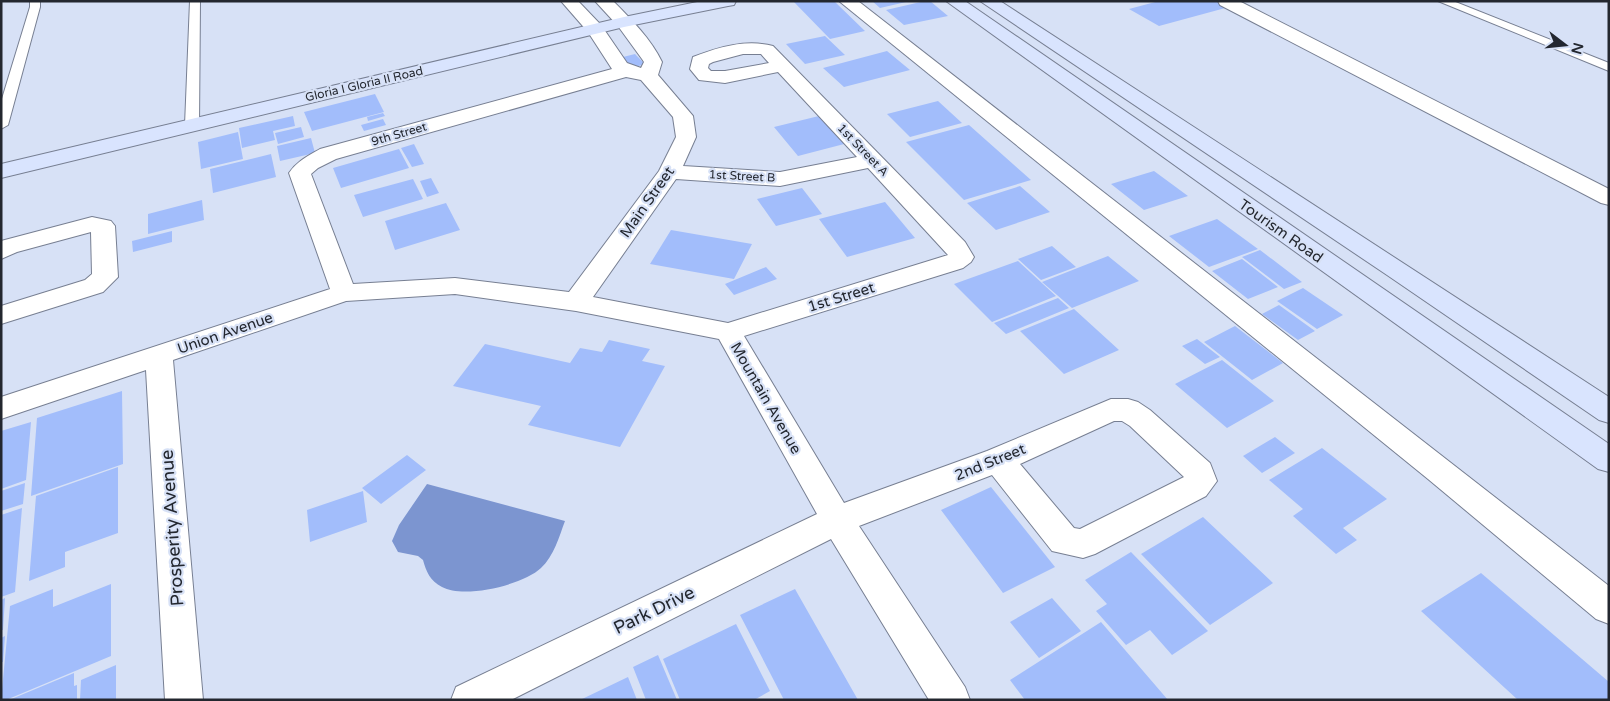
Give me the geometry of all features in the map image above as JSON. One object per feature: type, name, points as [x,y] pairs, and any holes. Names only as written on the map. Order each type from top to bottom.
[{"type":"main road","name":"Gloria I Gloria II Road","points":[[1,171],[594,29],[728,1]]},
{"type":"main road","name":"Tourism Road","points":[[954,1],[1609,460]]},
{"type":"main road","name":"Tourism Road","points":[[988,1],[1396,269],[1609,412]]},
{"type":"street","points":[[569,1],[594,29],[620,67],[626,71],[648,76],[653,62],[624,22],[604,1]]},
{"type":"street","points":[[847,1],[1424,458],[1609,608]]},
{"type":"street","points":[[1226,1],[1609,198]]},
{"type":"street","points":[[610,52],[640,44]]},
{"type":"street","name":"1st Street A","points":[[781,66],[725,77],[706,76],[698,69],[700,61],[713,56],[752,48],[761,47],[767,50],[956,247],[962,256],[954,262]]},
{"type":"street","name":"9th Street","points":[[344,293],[300,173],[310,163],[337,152],[626,71]]},
{"type":"street","name":"Main Street","points":[[576,302],[670,172],[686,137],[683,116],[648,76]]},
{"type":"street","name":"1st Street B","points":[[670,172],[780,179],[873,160]]},
{"type":"street","points":[[1,315],[94,286],[105,277],[103,226],[98,224],[92,224],[5,249]]},
{"type":"street","name":"1st Street","points":[[728,332],[954,262]]},
{"type":"street","name":"Union Avenue","points":[[1,408],[344,293],[455,286]]},
{"type":"street","name":"Mountain Avenue","points":[[455,286],[576,302],[728,332],[837,520],[951,700]]},
{"type":"street","name":"Prosperity Avenue","points":[[159,356],[184,700]]},
{"type":"street","name":"2nd Street","points":[[837,520],[998,460],[1111,410],[1128,410],[1140,418],[1199,472],[1201,481],[1195,487],[1083,544],[1064,541],[998,460]]},
{"type":"street","name":"Park Drive","points":[[470,700],[837,520]]},
{"type":"lane","points":[[1,125],[35,7],[35,1]]},
{"type":"lane","points":[[192,125],[195,1]]},
{"type":"lane","points":[[1443,1],[1609,67]]},
{"type":"water","points":[[427,484],[565,521],[553,552],[541,568],[521,580],[508,585],[478,591],[452,590],[442,587],[434,582],[429,575],[423,560],[418,556],[398,552],[392,541],[399,525]]},
{"type":"building","points":[[793,1],[834,1],[865,31],[830,39]]},
{"type":"building","points":[[872,1],[906,1],[906,2],[880,8]]},
{"type":"building","points":[[930,1],[948,16],[904,25],[886,10]]},
{"type":"building","points":[[1159,1],[1217,1],[1229,7],[1159,26],[1129,9]]},
{"type":"building","points":[[825,36],[845,55],[805,64],[786,44]]},
{"type":"building","points":[[887,51],[910,70],[844,87],[823,68]]},
{"type":"building","points":[[635,54],[645,64],[629,69],[619,58]]},
{"type":"building","points":[[375,94],[384,112],[312,131],[304,112]]},
{"type":"building","points":[[938,101],[962,123],[910,137],[887,114]]},
{"type":"building","points":[[383,113],[385,116],[368,121],[367,117]]},
{"type":"building","points":[[823,115],[848,143],[798,156],[774,127]]},
{"type":"building","points":[[293,116],[295,126],[273,131],[275,140],[242,148],[239,128]]},
{"type":"building","points":[[383,119],[386,125],[364,131],[361,125]]},
{"type":"building","points":[[969,125],[1031,180],[964,200],[906,142]]},
{"type":"building","points":[[301,127],[304,137],[278,144],[275,133]]},
{"type":"building","points":[[238,132],[243,159],[201,169],[198,142]]},
{"type":"building","points":[[311,138],[315,153],[280,161],[277,146]]},
{"type":"building","points":[[414,144],[424,164],[412,167],[401,148]]},
{"type":"building","points":[[399,149],[409,168],[341,188],[333,168]]},
{"type":"building","points":[[271,154],[276,177],[213,193],[210,169]]},
{"type":"building","points":[[1154,171],[1188,196],[1144,210],[1111,184]]},
{"type":"building","points":[[431,178],[439,193],[427,197],[420,181]]},
{"type":"building","points":[[413,179],[423,199],[363,217],[354,195]]},
{"type":"building","points":[[1020,186],[1050,212],[996,230],[967,203]]},
{"type":"building","points":[[802,188],[822,214],[776,226],[757,199]]},
{"type":"building","points":[[202,200],[204,220],[148,234],[148,214]]},
{"type":"building","points":[[885,202],[915,238],[847,257],[819,219]]},
{"type":"building","points":[[446,203],[460,230],[395,250],[385,221]]},
{"type":"building","points":[[1217,219],[1258,249],[1209,267],[1169,236]]},
{"type":"building","points":[[671,230],[752,244],[734,279],[650,264]]},
{"type":"building","points":[[172,231],[172,242],[133,252],[132,241]]},
{"type":"building","points":[[1052,246],[1076,267],[1041,280],[1018,259]]},
{"type":"building","points":[[1260,250],[1302,282],[1284,289],[1242,257]]},
{"type":"building","points":[[1108,256],[1139,281],[1072,308],[1042,282]]},
{"type":"building","points":[[1242,259],[1278,287],[1248,299],[1212,271]]},
{"type":"building","points":[[1018,261],[1056,296],[992,322],[954,284]]},
{"type":"building","points":[[766,267],[777,279],[734,295],[725,284]]},
{"type":"building","points":[[1303,288],[1343,315],[1317,329],[1277,301]]},
{"type":"building","points":[[1058,298],[1069,308],[1006,334],[994,323]]},
{"type":"building","points":[[1279,305],[1315,331],[1298,340],[1262,314]]},
{"type":"building","points":[[1074,309],[1119,350],[1064,374],[1020,331]]},
{"type":"building","points":[[1235,326],[1283,363],[1252,380],[1204,342]]},
{"type":"building","points":[[1197,339],[1220,357],[1205,364],[1182,346]]},
{"type":"building","points":[[609,340],[650,349],[642,361],[665,366],[620,447],[528,425],[541,406],[453,386],[485,344],[570,363],[580,348],[602,352]]},
{"type":"building","points":[[1222,360],[1274,401],[1227,428],[1175,384]]},
{"type":"building","points":[[122,391],[123,464],[31,496],[37,418]]},
{"type":"building","points":[[31,422],[26,480],[1,489],[1,431]]},
{"type":"building","points":[[1275,437],[1295,453],[1262,473],[1243,456]]},
{"type":"building","points":[[1322,448],[1387,499],[1343,528],[1357,540],[1336,554],[1293,516],[1303,509],[1269,480]]},
{"type":"building","points":[[407,455],[426,470],[381,504],[362,488]]},
{"type":"building","points":[[118,467],[118,533],[65,552],[65,567],[29,581],[36,496]]},
{"type":"building","points":[[25,483],[23,504],[1,511],[1,491]]},
{"type":"building","points":[[991,487],[1055,567],[1003,593],[941,510]]},
{"type":"building","points":[[363,491],[367,522],[310,542],[307,510]]},
{"type":"building","points":[[22,508],[15,592],[1,597],[1,515]]},
{"type":"building","points":[[1203,517],[1273,583],[1210,625],[1141,554]]},
{"type":"building","points":[[1131,552],[1208,631],[1172,655],[1150,630],[1126,645],[1096,611],[1107,604],[1085,580]]},
{"type":"building","points":[[1481,573],[1609,682],[1609,700],[1518,700],[1421,611]]},
{"type":"building","points":[[111,584],[111,656],[6,700],[1,700],[10,606],[53,589],[53,607]]},
{"type":"building","points":[[795,589],[858,700],[784,700],[740,615]]},
{"type":"building","points":[[5,598],[3,630],[1,630],[1,600]]},
{"type":"building","points":[[1052,598],[1081,631],[1039,658],[1010,622]]},
{"type":"building","points":[[1101,622],[1168,700],[1025,700],[1010,680]]},
{"type":"building","points":[[736,624],[770,691],[754,700],[680,700],[663,659]]},
{"type":"building","points":[[5,636],[3,662],[1,662],[1,638]]},
{"type":"building","points":[[658,655],[677,700],[646,700],[633,667]]},
{"type":"building","points":[[116,665],[116,700],[80,700],[81,680]]},
{"type":"building","points":[[74,673],[74,686],[77,685],[77,700],[9,700]]},
{"type":"building","points":[[628,677],[637,700],[580,700]]}]
